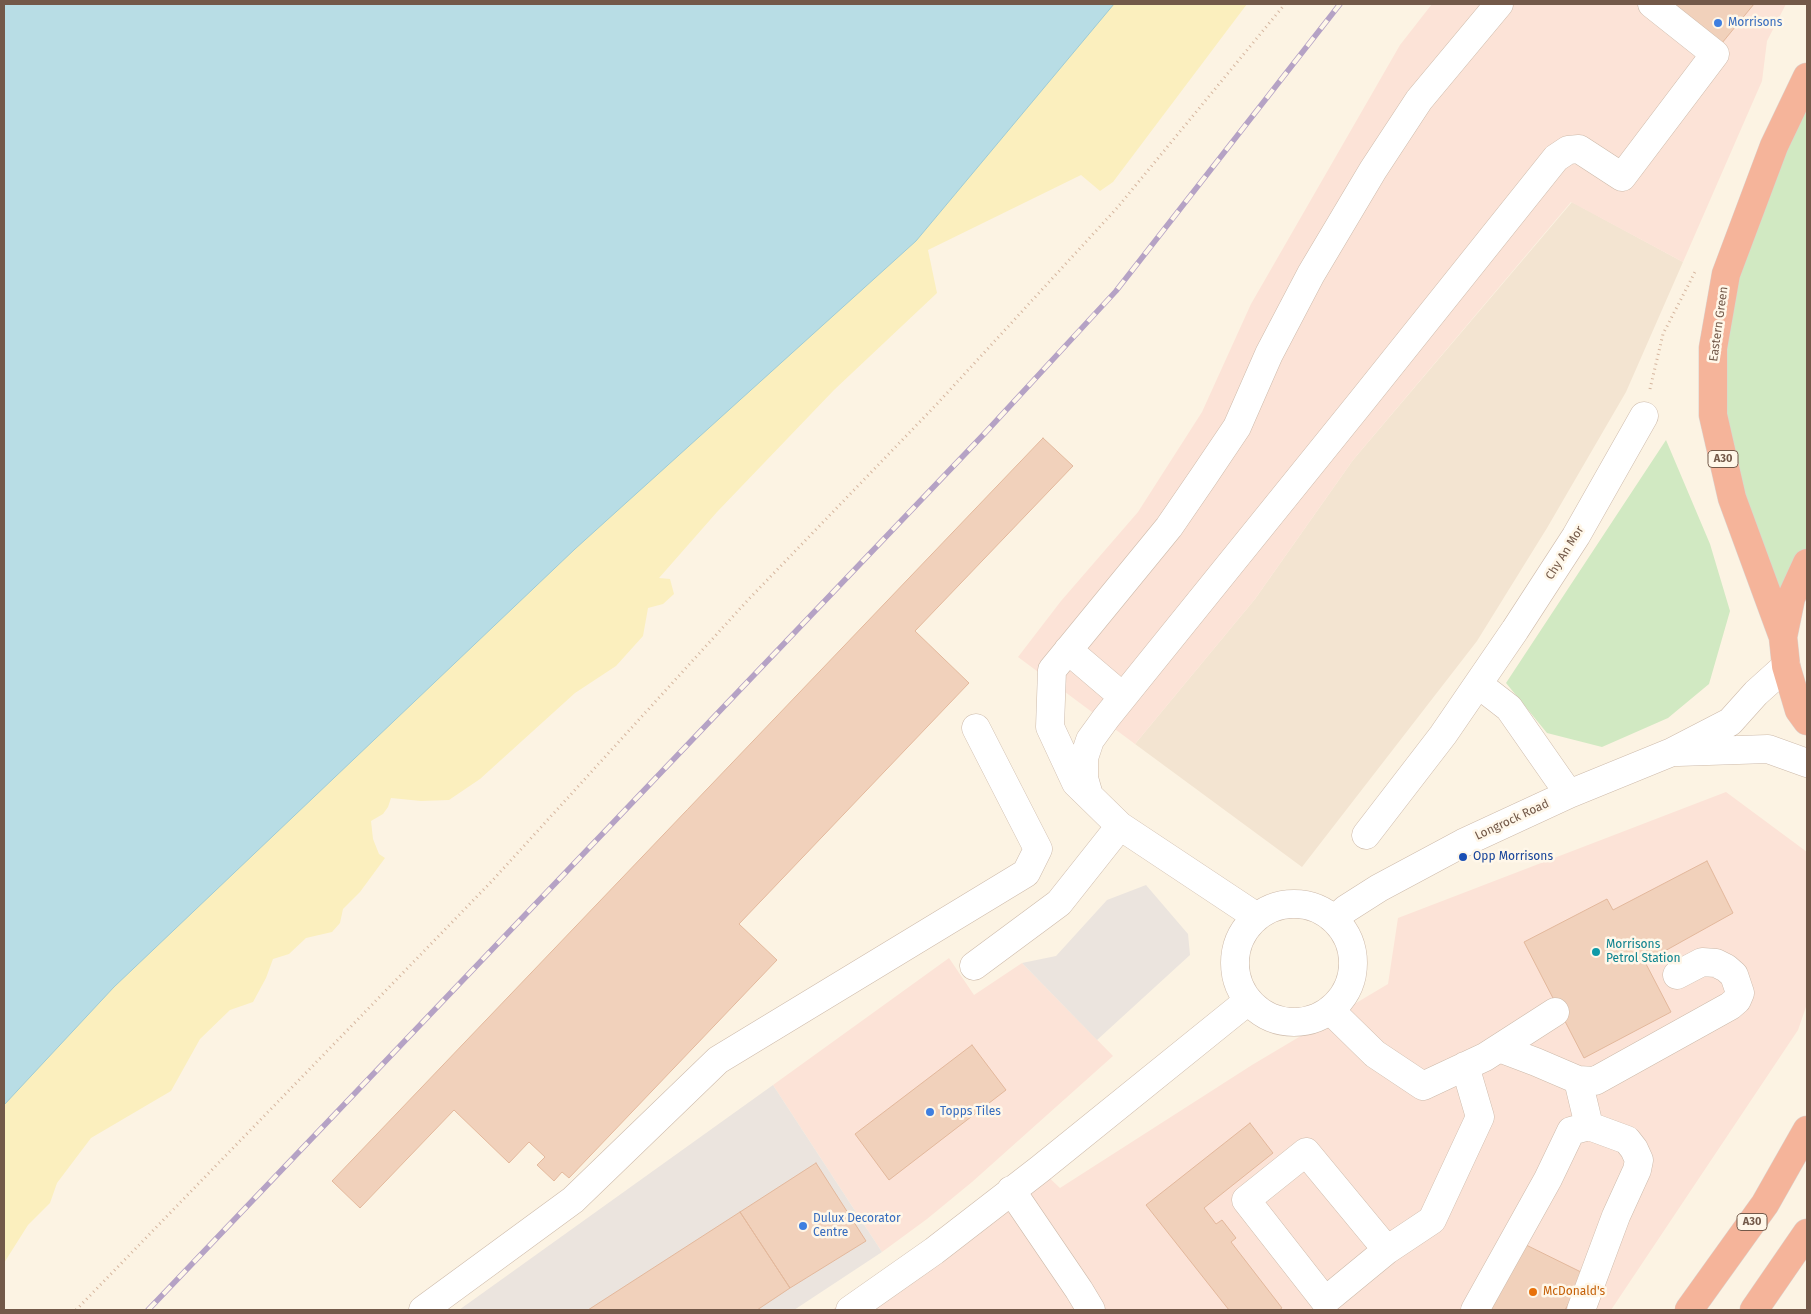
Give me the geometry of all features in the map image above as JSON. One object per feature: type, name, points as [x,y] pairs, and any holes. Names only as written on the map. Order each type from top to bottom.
[{"type":"highway","name":"Eastern Green","points":[[1783,637],[1732,498],[1713,415],[1713,348],[1726,274],[1774,146],[1807,77]]},
{"type":"highway","points":[[1807,563],[1791,598],[1783,637],[1786,666],[1799,710],[1807,721]]},
{"type":"highway","name":"A30","points":[[1690,1310],[1765,1204],[1807,1130]]},
{"type":"highway","points":[[1754,1310],[1807,1233]]},
{"type":"street","points":[[1257,917],[1120,826],[1076,783],[1050,727],[1052,670],[1168,527],[1237,426],[1270,354],[1311,274],[1373,170],[1419,100],[1499,4]]},
{"type":"street","points":[[1089,795],[1084,778],[1084,758],[1090,740],[1122,696],[1355,410],[1556,158],[1568,150],[1579,149],[1622,177],[1715,54],[1652,4]]},
{"type":"street","name":"Chy An Mor","points":[[1366,835],[1443,735],[1478,684],[1576,536],[1644,416]]},
{"type":"street","points":[[1068,650],[1122,696]]},
{"type":"street","name":"Longrock Road","points":[[1335,920],[1346,909],[1379,888],[1463,843],[1569,794],[1672,752],[1730,722],[1756,693],[1786,666]]},
{"type":"street","points":[[1478,684],[1509,708],[1569,794]]},
{"type":"street","points":[[422,1310],[573,1200],[718,1060],[1026,873],[1038,849],[976,728]]},
{"type":"street","name":"Longrock Road","points":[[1672,752],[1768,750],[1807,763]]},
{"type":"street","points":[[974,966],[1059,903],[1120,826]]},
{"type":"street","points":[[1282,905],[1310,906],[1335,920],[1347,936],[1353,956],[1352,976],[1344,995],[1330,1010],[1314,1019],[1296,1022],[1278,1020],[1261,1012],[1248,1000],[1239,984],[1235,966],[1237,948],[1244,931],[1257,917],[1282,905]]},
{"type":"street","points":[[1499,1048],[1578,1080],[1594,1081],[1730,1006],[1737,1000],[1740,993],[1734,975],[1726,968],[1716,964],[1702,962],[1677,975]]},
{"type":"street","points":[[850,1310],[934,1251],[1040,1169],[1248,1000]]},
{"type":"street","points":[[1330,1010],[1375,1054],[1423,1086],[1484,1057],[1555,1012]]},
{"type":"street","points":[[1387,1250],[1306,1152],[1246,1200],[1324,1301],[1387,1250],[1432,1220],[1480,1117],[1465,1066]]},
{"type":"street","points":[[1578,1080],[1589,1126]]},
{"type":"street","points":[[1475,1310],[1548,1180],[1571,1131],[1589,1126],[1627,1140],[1639,1160],[1638,1170],[1616,1216],[1581,1310]]},
{"type":"street","points":[[1011,1190],[1079,1290],[1090,1310]]},
{"type":"path","points":[[76,1310],[492,880],[748,601],[936,405],[1117,208],[1285,4]]},
{"type":"path","points":[[1644,416],[1662,334],[1696,269],[1726,274]]},
{"type":"shaded area","points":[[1432,4],[1786,4],[1767,41],[1762,81],[1683,262],[1571,202],[1353,460],[1255,599],[1135,744],[1018,657],[1061,601],[1138,512],[1202,412],[1251,304],[1400,45]]},
{"type":"shaded area","points":[[1572,202],[1683,262],[1626,392],[1547,528],[1477,641],[1302,867],[1135,744],[1255,599],[1353,460]]},
{"type":"shaded area","points":[[1726,792],[1807,852],[1807,1004],[1798,1030],[1611,1310],[832,1310],[1040,1169],[1060,1188],[1252,1065],[1388,984],[1398,918]]},
{"type":"shaded area","points":[[1146,885],[1188,934],[1190,955],[1097,1040],[1022,963],[1056,956],[1107,900]]},
{"type":"shaded area","points":[[949,958],[974,995],[1022,963],[1113,1056],[972,1182],[927,1219],[882,1252],[773,1085]]},
{"type":"shaded area","points":[[773,1085],[882,1252],[794,1310],[459,1310]]},
{"type":"green space","points":[[1807,77],[1807,563],[1783,637],[1732,498],[1715,339]]},
{"type":"green space","points":[[1666,440],[1710,544],[1730,611],[1709,684],[1668,718],[1602,747],[1547,733],[1506,683]]},
{"type":"sand","points":[[4,4],[1247,4],[1113,182],[1100,191],[1081,175],[928,250],[937,293],[834,390],[717,512],[659,578],[670,579],[674,594],[663,604],[648,608],[643,636],[616,666],[575,693],[480,779],[449,800],[421,801],[391,798],[383,814],[371,821],[373,839],[379,854],[385,858],[360,892],[343,909],[340,923],[332,932],[306,938],[289,954],[273,959],[266,978],[253,1002],[230,1010],[200,1039],[171,1091],[91,1138],[57,1183],[50,1203],[28,1225],[4,1263]]},
{"type":"water","points":[[4,4],[1114,4],[916,241],[575,549],[114,987],[4,1105]]},
{"type":"building","name":"Morrisons","points":[[1674,4],[1754,4],[1722,43]]},
{"type":"building","points":[[1043,438],[1073,466],[915,631],[969,683],[739,924],[777,960],[569,1178],[562,1172],[554,1181],[537,1165],[545,1157],[529,1142],[509,1163],[454,1110],[360,1208],[332,1181]]},
{"type":"building","name":"Morrisons Petrol Station","points":[[1707,861],[1733,913],[1645,962],[1671,1012],[1584,1058],[1524,942],[1607,899],[1613,910]]},
{"type":"building","name":"Topps Tiles","points":[[972,1045],[1006,1090],[889,1180],[855,1134]]},
{"type":"building","points":[[1250,1123],[1273,1153],[1204,1208],[1216,1224],[1222,1220],[1236,1238],[1231,1242],[1282,1308],[1279,1310],[1229,1310],[1146,1205]]},
{"type":"building","name":"Dulux Decorator Centre","points":[[816,1163],[866,1241],[790,1288],[740,1212]]},
{"type":"building","points":[[740,1212],[790,1288],[757,1310],[588,1310]]},
{"type":"building","name":"McDonald's","points":[[1518,1241],[1585,1274],[1565,1310],[1482,1310]]},
{"type":"railway","points":[[148,1310],[985,433],[1116,291],[1340,4]]},
{"type":"place","name":"Morrisons","points":[[1718,23]]},
{"type":"place","name":"Opp Morrisons","points":[[1463,857]]},
{"type":"place","name":"Morrisons Petrol Station","points":[[1596,952]]},
{"type":"place","name":"Topps Tiles","points":[[930,1112]]},
{"type":"place","name":"Dulux Decorator Centre","points":[[803,1226]]},
{"type":"place","name":"McDonald's","points":[[1533,1292]]}]
